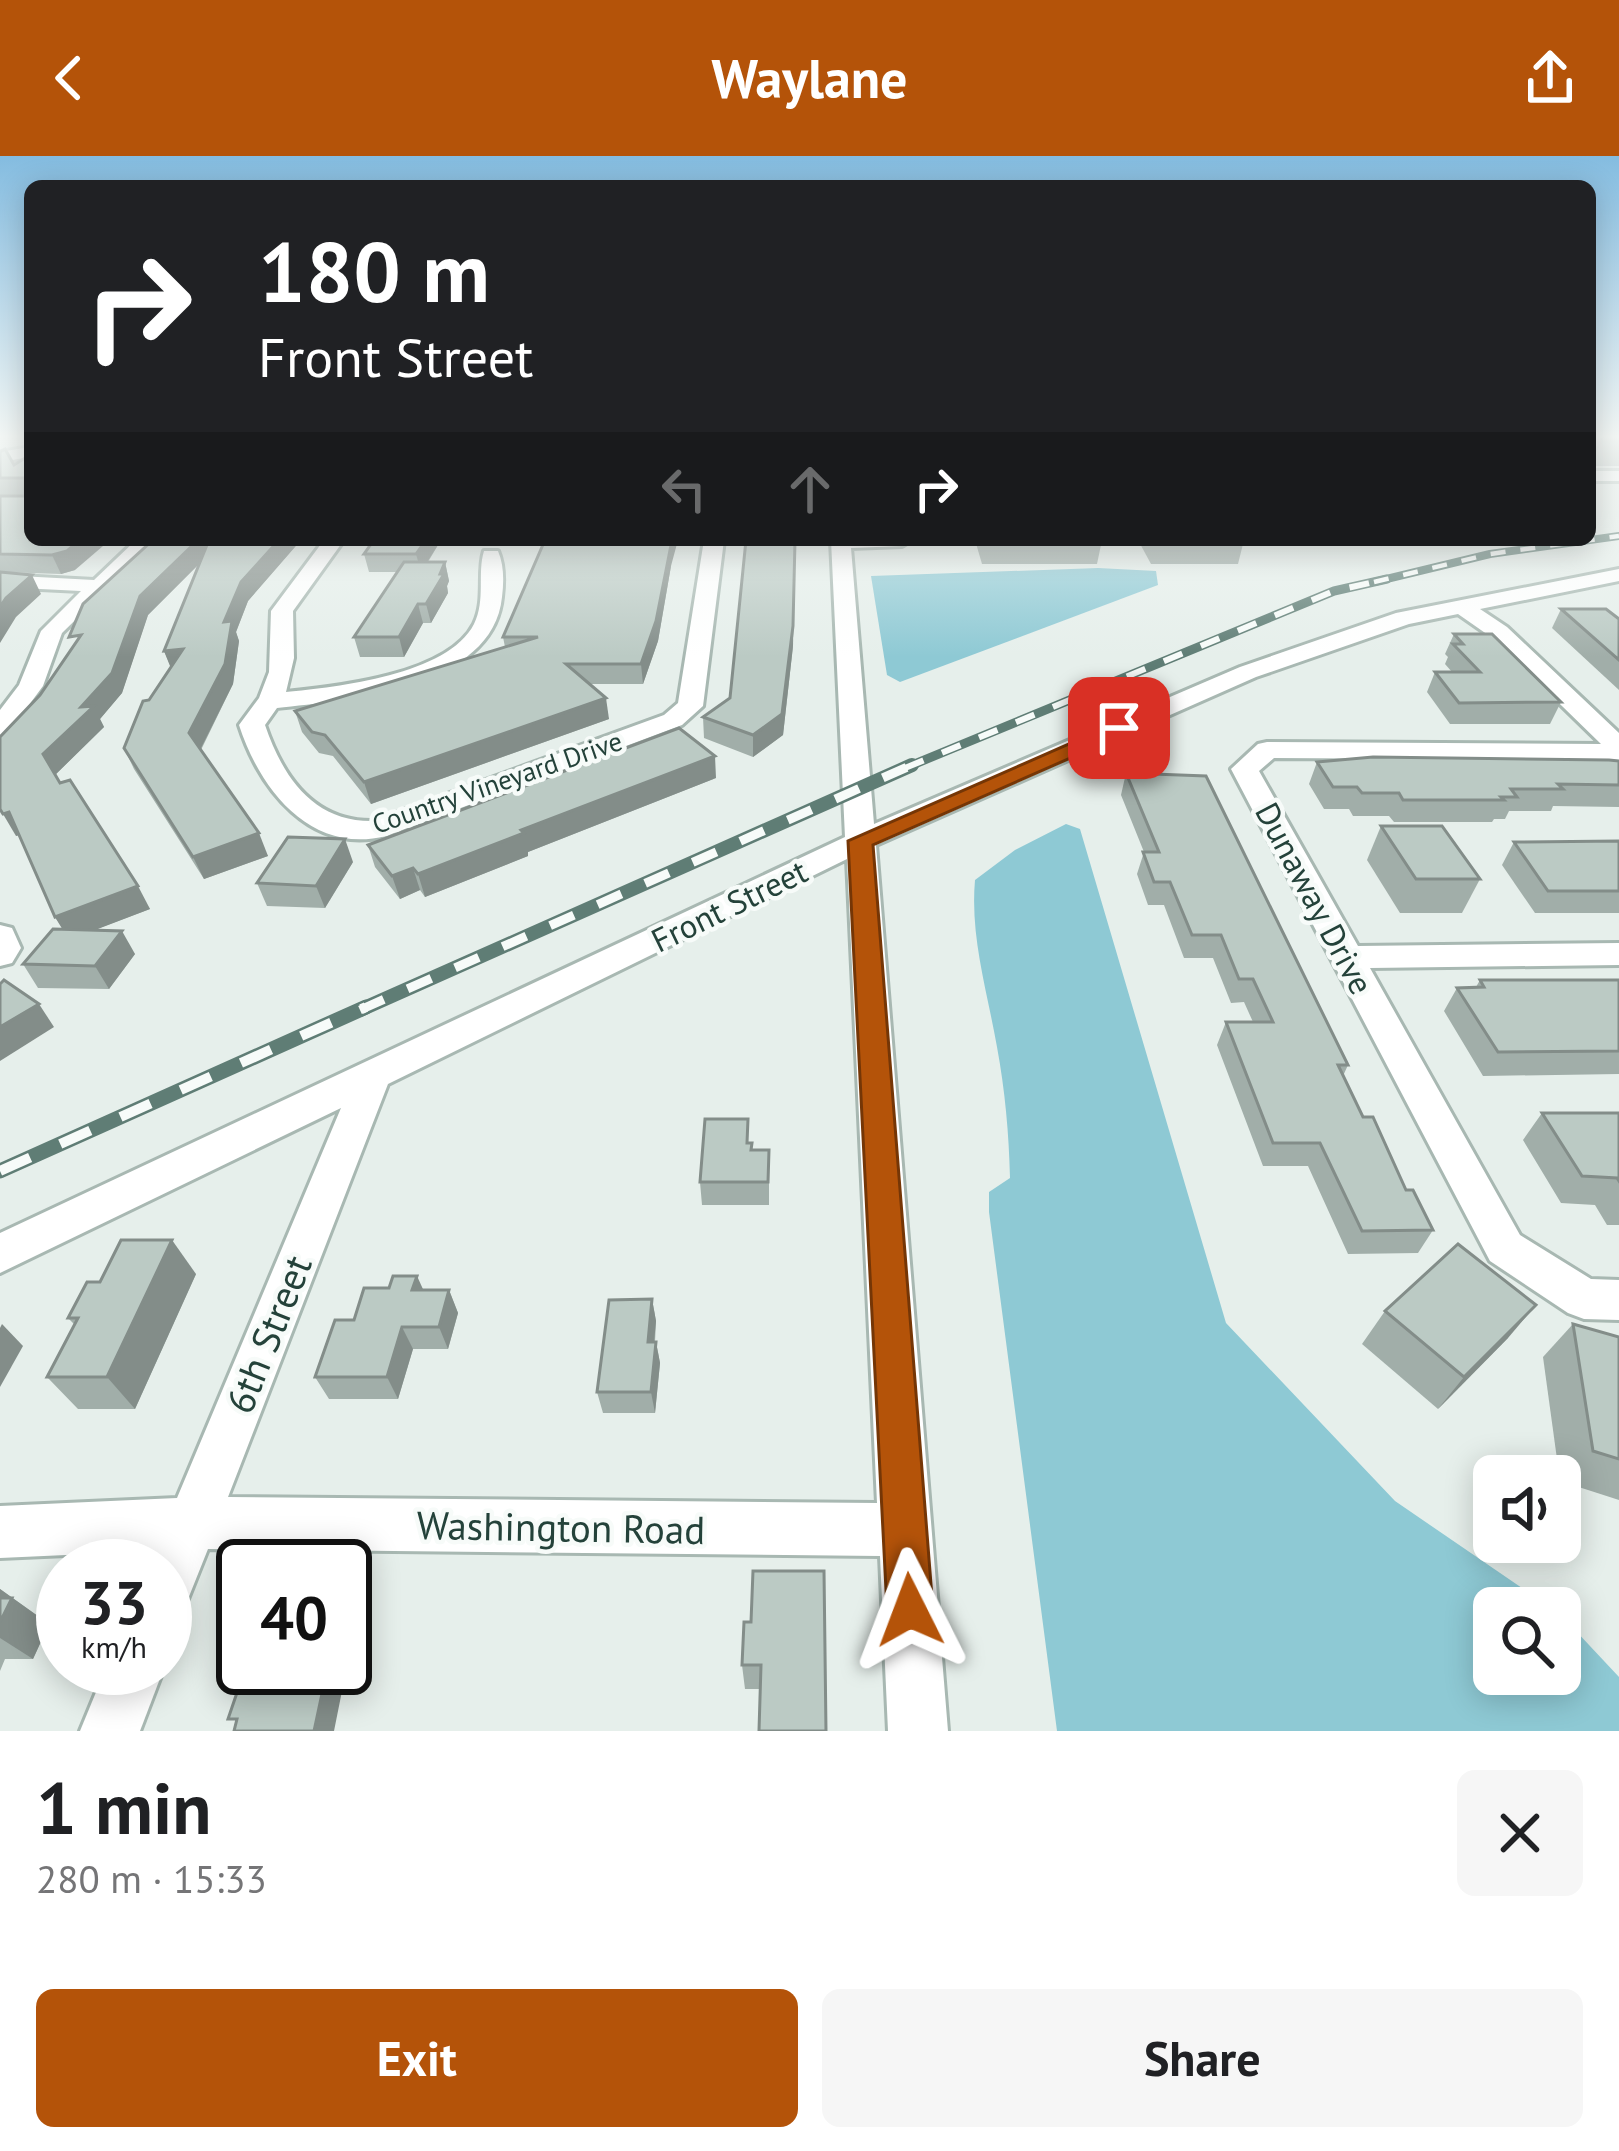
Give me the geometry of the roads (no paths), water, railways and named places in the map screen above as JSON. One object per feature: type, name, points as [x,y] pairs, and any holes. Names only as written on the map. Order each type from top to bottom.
[{"type":"street","points":[[0,727],[31,686],[52,631],[140,546]]},
{"type":"street","name":"Country Vineyard Drive","points":[[330,546],[282,610],[285,656],[272,701],[252,724],[257,748],[315,820],[341,830],[376,830],[673,720],[690,706],[712,546]]},
{"type":"street","points":[[841,546],[918,1731]]},
{"type":"street","points":[[272,701],[340,694],[431,667],[463,649],[482,631],[494,583],[490,556]]},
{"type":"street","name":"Front Street","points":[[0,1254],[860,841],[1249,672],[1404,618],[1619,575]]},
{"type":"street","points":[[0,581],[97,586]]},
{"type":"street","points":[[1461,606],[1499,632],[1619,750]]},
{"type":"street","name":"Dunaway Drive","points":[[1619,750],[1268,750],[1245,769],[1505,1248],[1583,1299],[1619,1300]]},
{"type":"street","points":[[0,935],[0,955]]},
{"type":"street","points":[[1347,957],[1619,954]]},
{"type":"street","name":"6th Street","points":[[185,1539],[372,1078]]},
{"type":"street","name":"Washington Road","points":[[0,1532],[191,1523],[905,1530]]},
{"type":"street","points":[[110,1731],[124,1695]]},
{"type":"water","points":[[1098,568],[1156,571],[1158,585],[900,682],[887,675],[871,576]]},
{"type":"water","points":[[1066,824],[1080,829],[1226,1323],[1395,1501],[1473,1554],[1473,1563],[1485,1563],[1520,1587],[1473,1587],[1473,1695],[1581,1695],[1581,1636],[1619,1677],[1619,1731],[1057,1731],[989,1212],[989,1192],[1010,1178],[1002,1079],[975,922],[975,880],[1015,850]]},
{"type":"railway","points":[[1596,539],[1619,536]]},
{"type":"railway","points":[[1378,581],[1490,554],[1547,546]]},
{"type":"railway","points":[[1378,581],[1387,579]]},
{"type":"railway","points":[[908,767],[1334,591],[1378,581]]},
{"type":"railway","points":[[360,1010],[908,767]]},
{"type":"railway","points":[[0,1171],[366,1007]]}]
